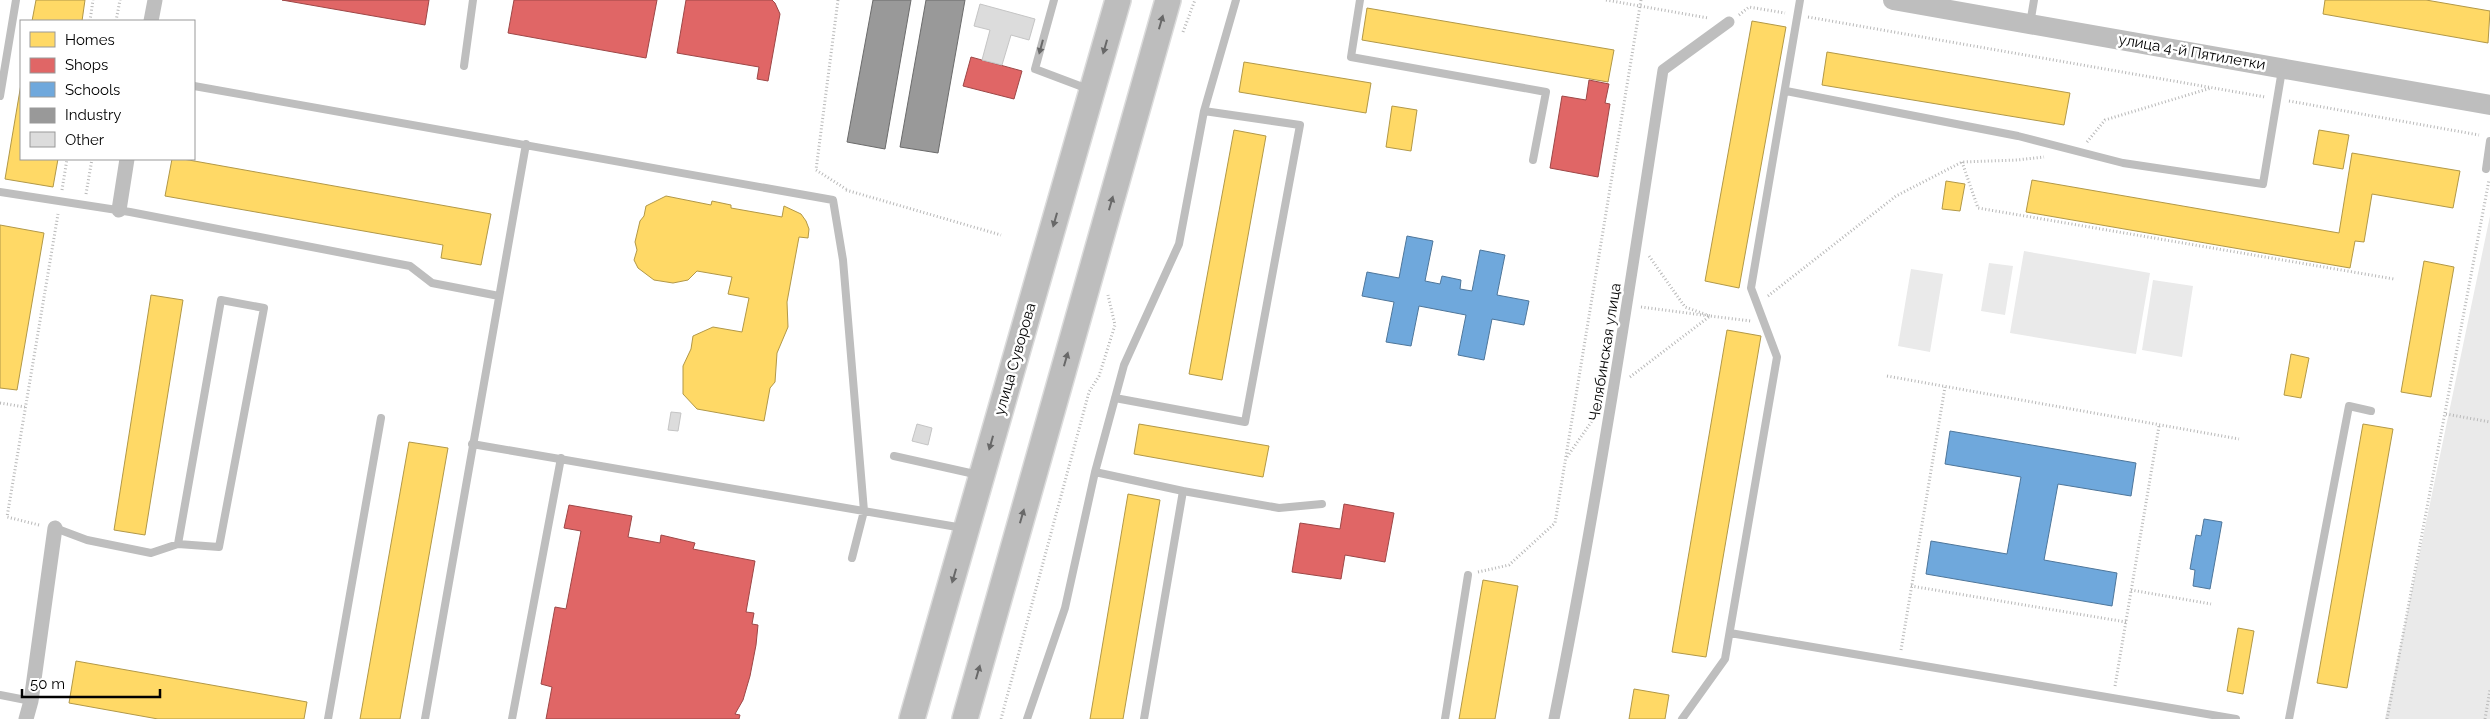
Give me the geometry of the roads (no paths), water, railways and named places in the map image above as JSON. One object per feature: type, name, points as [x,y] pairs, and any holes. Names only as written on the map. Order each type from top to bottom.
[{"type":"main road","name":"улица Суворова","points":[[912,719],[1118,0]]},
{"type":"main road","points":[[965,719],[1168,0]]},
{"type":"street","points":[[151,20],[155,0]]},
{"type":"street","name":"улица 4-й Пятилетки","points":[[1893,0],[2490,105]]},
{"type":"street","name":"Челябинская улица","points":[[1554,719],[1584,569],[1628,305],[1663,70],[1729,22]]},
{"type":"street","points":[[118,210],[127,160]]},
{"type":"street","points":[[26,719],[31,701],[55,528]]},
{"type":"lane","points":[[0,96],[16,0]]},
{"type":"lane","points":[[464,66],[473,0]]},
{"type":"lane","points":[[1054,0],[1035,69],[1093,91]]},
{"type":"lane","points":[[1027,719],[1065,608],[1095,472],[1124,365],[1179,244],[1204,111],[1236,0]]},
{"type":"lane","points":[[1360,0],[1351,57],[1546,92],[1533,160]]},
{"type":"lane","points":[[1682,719],[1726,659],[1778,357],[1751,288],[1800,0]]},
{"type":"lane","points":[[2030,24],[2034,0]]},
{"type":"lane","points":[[1786,91],[2018,136],[2123,163],[2263,184],[2282,68]]},
{"type":"lane","points":[[195,86],[833,200],[843,260],[864,511],[852,558]]},
{"type":"lane","points":[[1115,398],[1245,422],[1300,125],[1204,111]]},
{"type":"lane","points":[[2486,169],[2490,141]]},
{"type":"lane","points":[[424,719],[526,144]]},
{"type":"lane","points":[[0,192],[118,210],[410,266],[432,283],[498,296]]},
{"type":"lane","points":[[55,528],[87,540],[151,553],[178,544],[219,547],[264,308],[221,300],[178,544]]},
{"type":"lane","points":[[2289,719],[2349,406],[2371,411]]},
{"type":"lane","points":[[328,719],[381,418]]},
{"type":"lane","points":[[472,444],[967,529]]},
{"type":"lane","points":[[894,456],[981,475]]},
{"type":"lane","points":[[512,719],[561,458]]},
{"type":"lane","points":[[1095,472],[1183,491],[1279,508],[1322,504]]},
{"type":"lane","points":[[1144,719],[1183,491]]},
{"type":"lane","points":[[1445,719],[1468,574]]},
{"type":"lane","points":[[1730,633],[2236,719]]},
{"type":"lane","points":[[0,695],[31,701]]}]
